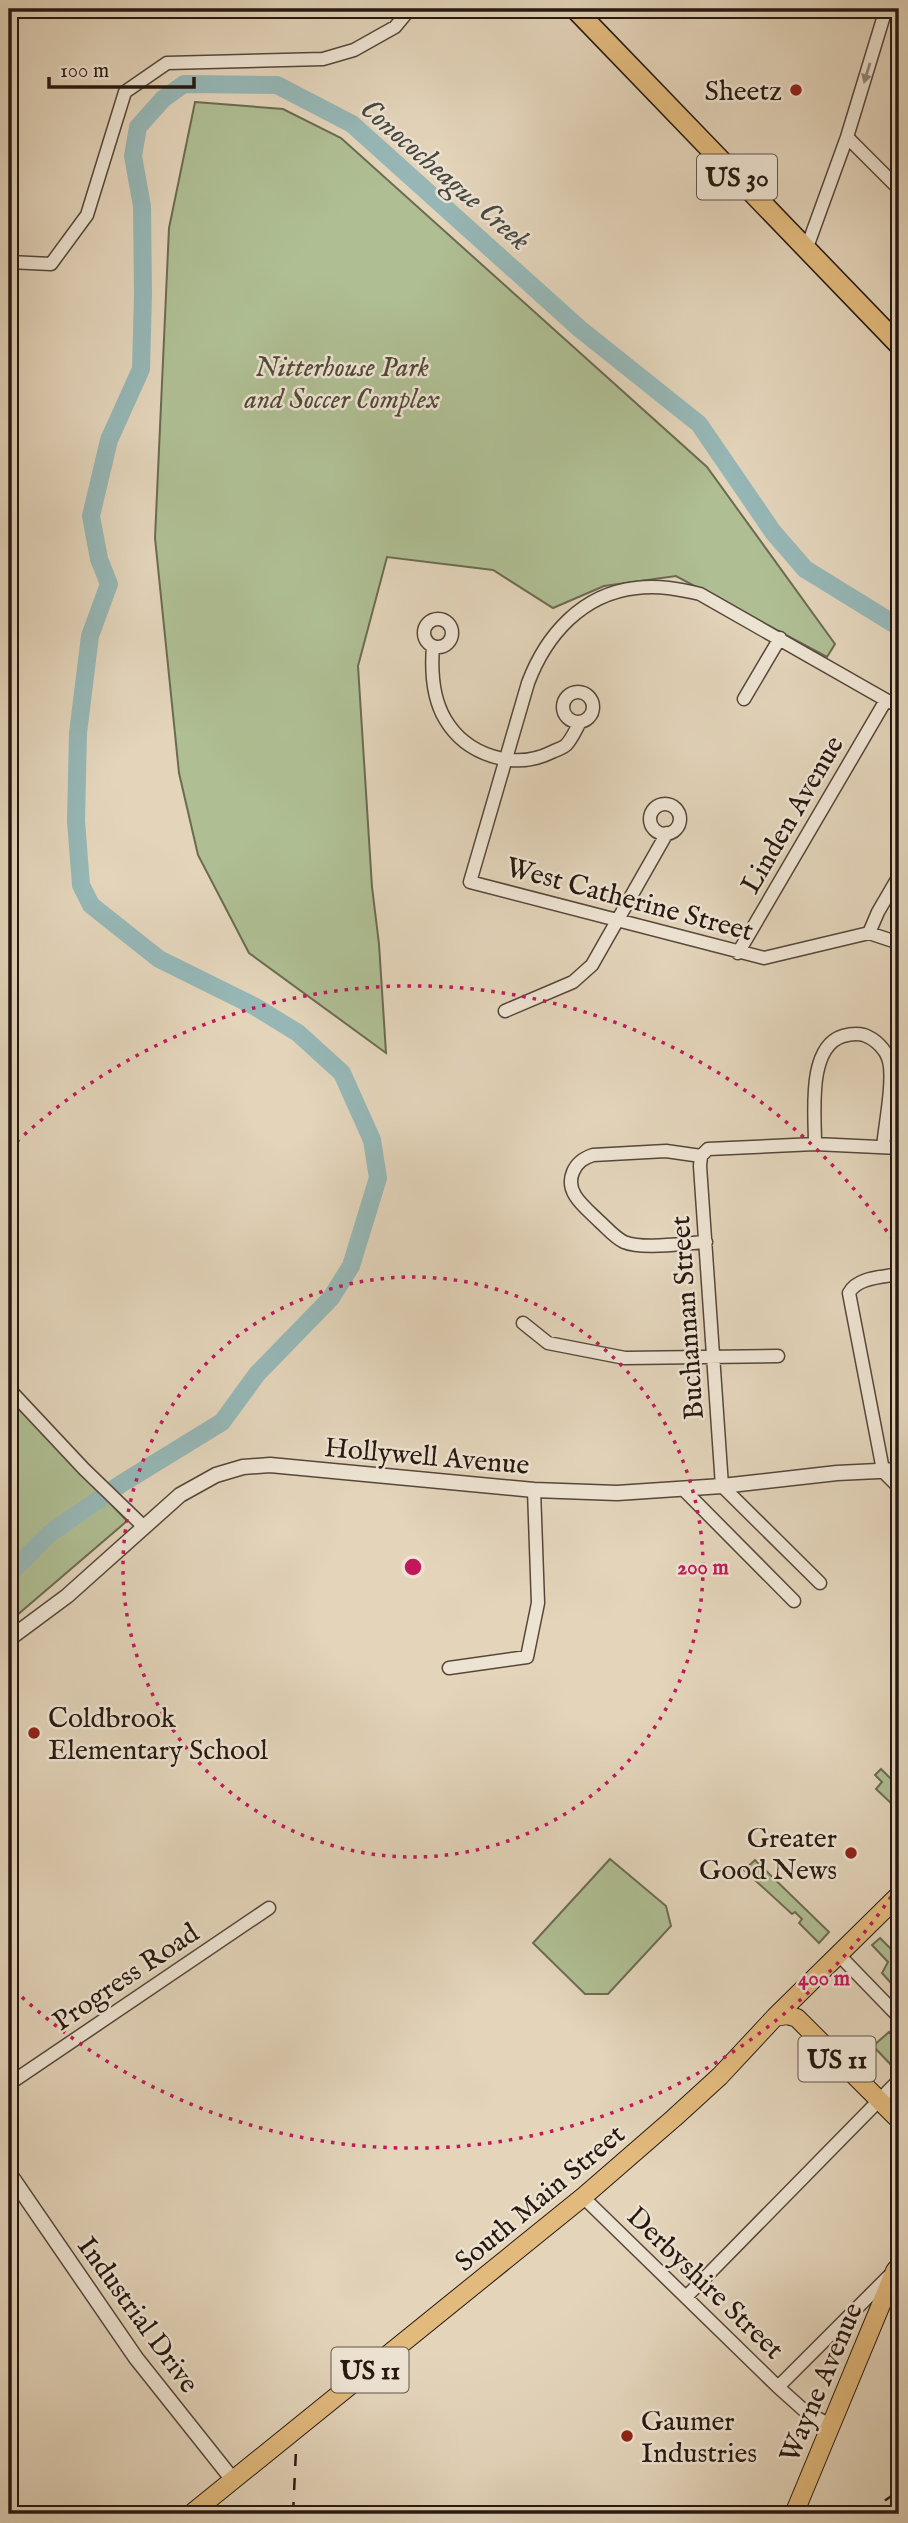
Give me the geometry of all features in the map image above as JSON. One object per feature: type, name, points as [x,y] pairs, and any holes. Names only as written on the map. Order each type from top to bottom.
[{"type":"highway","name":"US 30","points":[[575,9],[899,345]]},
{"type":"highway","points":[[893,9],[899,11]]},
{"type":"main road","name":"South Main Street","points":[[191,2514],[583,2197],[695,2100],[899,1895]]},
{"type":"main road","points":[[794,1999],[793,2008],[797,2018]]},
{"type":"main road","name":"US 11","points":[[775,2017],[787,2015],[797,2018],[899,2119]]},
{"type":"main road","name":"Wayne Avenue","points":[[794,2514],[897,2268]]},
{"type":"street","points":[[9,262],[51,264],[87,215],[125,92],[167,63],[323,59],[354,50],[396,27],[411,9]]},
{"type":"street","points":[[806,250],[847,137],[886,9]]},
{"type":"street","points":[[847,137],[899,189]]},
{"type":"street","points":[[506,760],[528,683],[536,662],[550,639],[578,611],[600,599],[635,588],[666,587],[700,594],[899,706]]},
{"type":"street","points":[[744,699],[780,638]]},
{"type":"street","points":[[433,646],[435,694],[444,718],[457,736],[476,750],[506,760],[540,758],[566,746],[580,722]]},
{"type":"street","name":"Linden Avenue","points":[[738,953],[886,700]]},
{"type":"street","name":"West Catherine Street","points":[[506,760],[470,882],[764,958],[869,933]]},
{"type":"street","points":[[505,1011],[573,982],[592,965],[667,834]]},
{"type":"street","points":[[899,876],[869,933],[899,943]]},
{"type":"street","points":[[815,1144],[816,1080],[819,1063],[824,1050],[833,1039],[851,1033],[863,1035],[879,1043],[889,1060],[883,1147]]},
{"type":"street","points":[[706,1242],[639,1245],[617,1238],[577,1200],[570,1181],[576,1166],[583,1158],[593,1155],[666,1151],[705,1153],[815,1144],[899,1148]]},
{"type":"street","name":"Buchannan Street","points":[[705,1153],[700,1166],[722,1486]]},
{"type":"street","points":[[899,1274],[859,1282],[849,1293],[883,1470],[899,1486]]},
{"type":"street","points":[[523,1323],[548,1343],[625,1357],[778,1356]]},
{"type":"street","points":[[9,1389],[143,1527]]},
{"type":"street","name":"Hollywell Avenue","points":[[9,1639],[67,1596],[188,1490],[216,1475],[243,1467],[270,1465],[534,1490],[617,1493],[899,1470]]},
{"type":"street","points":[[722,1486],[820,1583]]},
{"type":"street","points":[[683,1489],[794,1601]]},
{"type":"street","points":[[449,1668],[527,1657],[538,1603],[534,1490]]},
{"type":"street","name":"Progress Road","points":[[9,2084],[269,1908]]},
{"type":"street","points":[[839,1955],[899,2017]]},
{"type":"street","points":[[687,2296],[899,2080]]},
{"type":"street","name":"Industrial Drive","points":[[9,2173],[141,2364],[233,2480]]},
{"type":"street","name":"Derbyshire Street","points":[[583,2197],[778,2387],[807,2413],[831,2426]]},
{"type":"street","points":[[778,2387],[897,2268]]},
{"type":"green space","name":"Nitterhouse Park and Soccer Complex","points":[[195,102],[283,109],[341,138],[707,467],[835,644],[827,657],[676,576],[604,586],[553,608],[493,570],[387,557],[358,666],[386,1053],[249,953],[198,855],[179,773],[155,538],[169,228]]},
{"type":"green space","points":[[9,1397],[127,1521],[9,1622]]},
{"type":"green space","points":[[881,1769],[899,1787],[896,1791],[899,1798],[893,1805],[876,1789],[882,1782],[875,1775]]},
{"type":"green space","points":[[610,1859],[666,1906],[671,1926],[608,1994],[585,1994],[533,1943]]},
{"type":"green space","points":[[755,1860],[829,1932],[819,1943],[799,1923],[802,1919],[795,1912],[792,1914],[744,1870]]},
{"type":"green space","points":[[880,1938],[899,1958],[899,1992],[882,1973],[888,1962],[872,1945]]},
{"type":"green space","points":[[889,2032],[899,2043],[899,2061],[893,2067],[873,2046]]},
{"type":"waterway","name":"Conococheague Creek","points":[[9,1574],[49,1534],[121,1484],[222,1422],[257,1374],[331,1298],[351,1266],[378,1178],[372,1140],[342,1073],[298,1033],[254,1006],[159,959],[91,905],[81,885],[76,821],[78,733],[90,636],[109,584],[99,559],[91,516],[109,440],[141,369],[142,206],[133,156],[138,127],[163,99],[184,84],[277,85],[352,124],[580,329],[699,424],[773,532],[805,569],[899,627]]},
{"type":"railway","points":[[293,2514],[296,2450]]},
{"type":"railway","points":[[865,2514],[899,2491]]},
{"type":"place","name":"Sheetz","points":[[796,90]]},
{"type":"place","name":"Coldbrook Elementary School","points":[[34,1733]]},
{"type":"place","name":"Greater Good News","points":[[851,1853]]},
{"type":"place","name":"Gaumer Industries","points":[[627,2436]]}]
